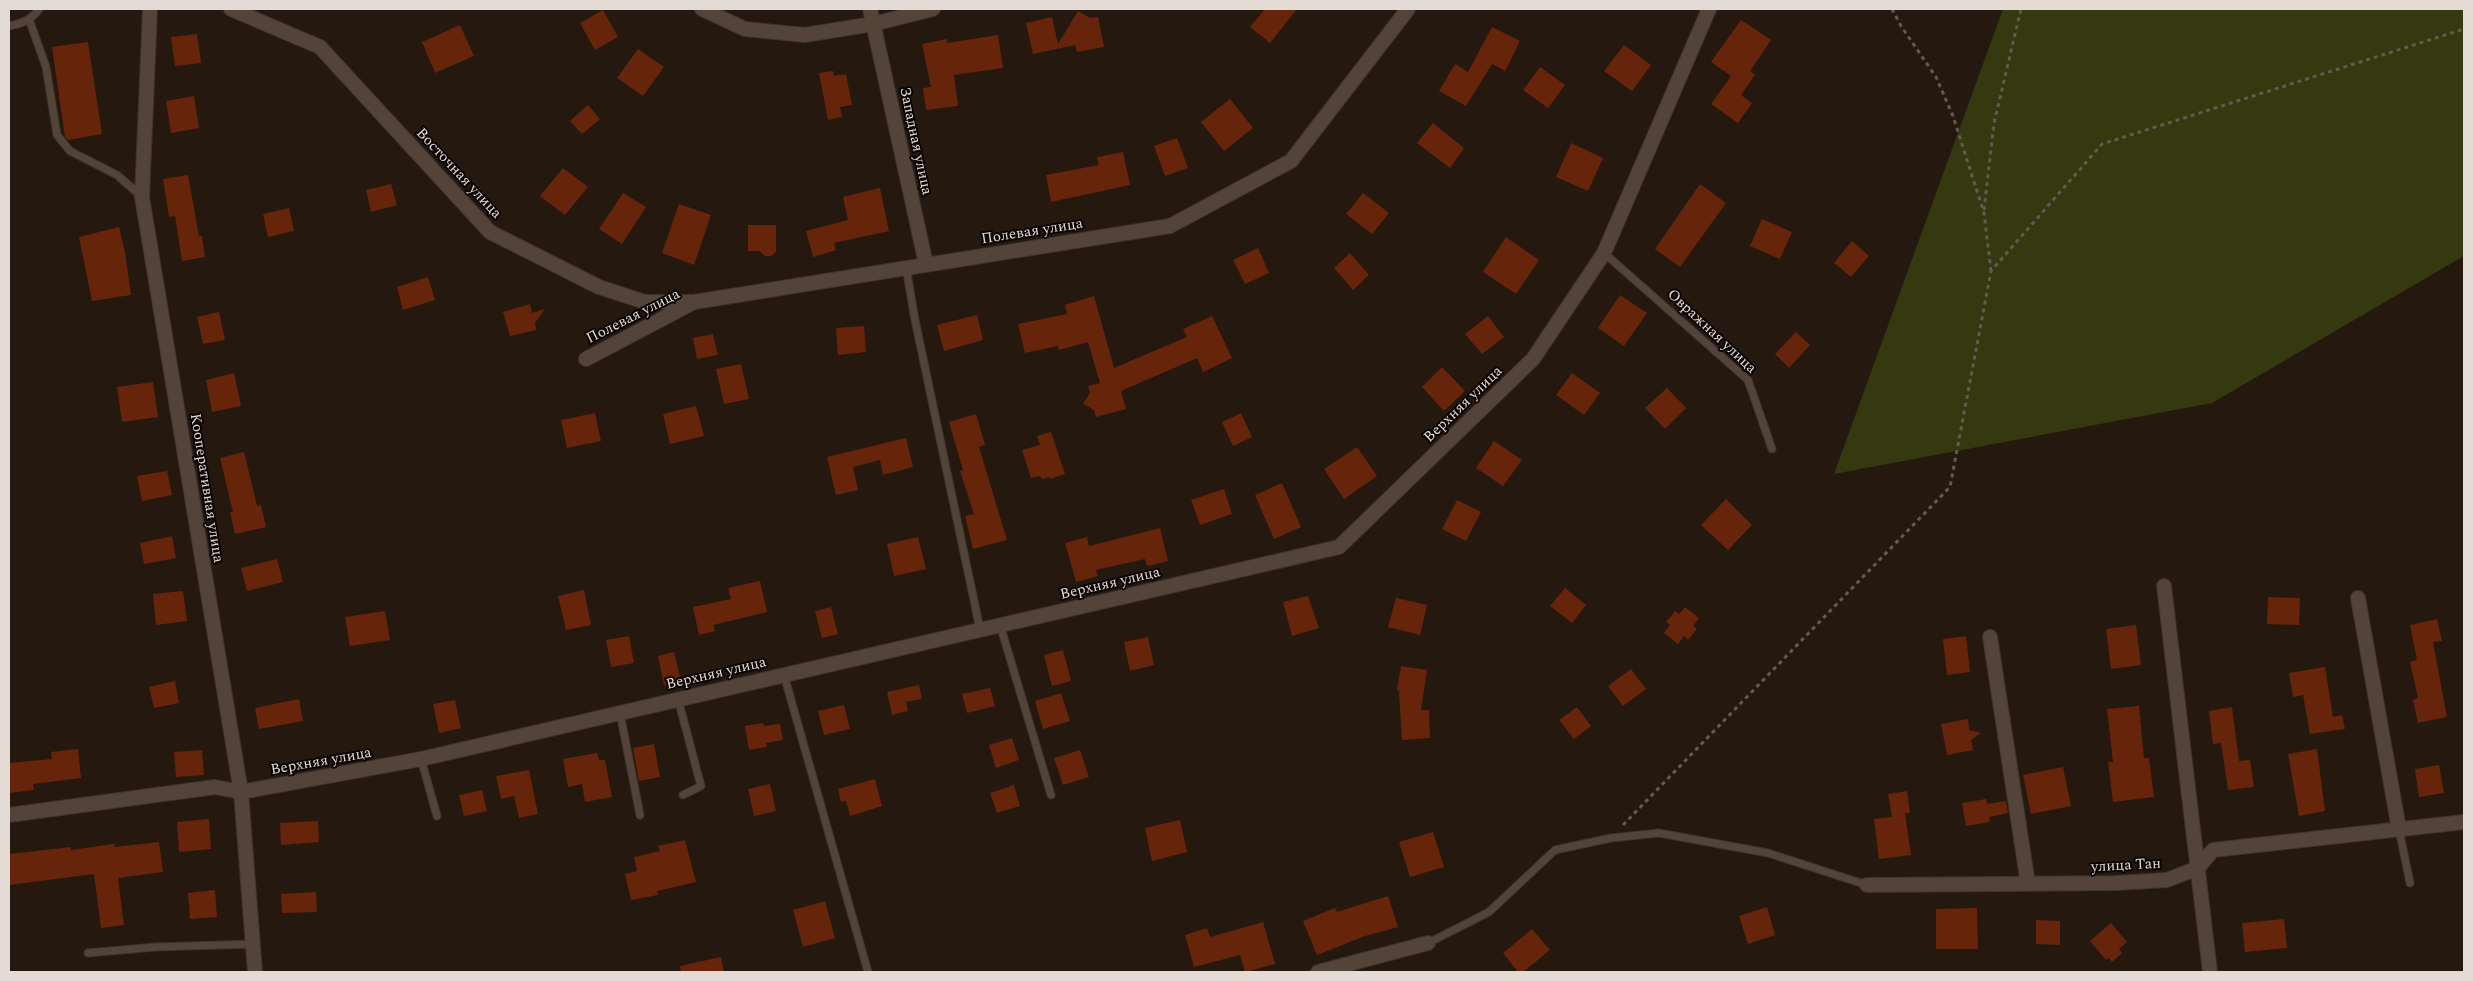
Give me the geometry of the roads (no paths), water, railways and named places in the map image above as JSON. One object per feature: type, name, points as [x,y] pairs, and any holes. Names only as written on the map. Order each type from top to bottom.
[{"type":"street","name":"Кооперативная улица","points":[[150,9],[142,197],[241,792],[255,972]]},
{"type":"street","name":"Восточная улица","points":[[231,9],[320,47],[490,232],[599,287],[645,302],[694,302]]},
{"type":"street","points":[[702,9],[745,29],[805,35],[873,24],[933,9]]},
{"type":"street","name":"Западная улица","points":[[870,9],[926,264]]},
{"type":"street","name":"Полевая улица","points":[[586,359],[694,302],[1170,226],[1291,161],[1408,9]]},
{"type":"street","name":"Верхняя улица","points":[[241,792],[421,759],[784,674],[1339,548],[1533,359],[1604,252],[1709,9]]},
{"type":"street","points":[[2164,586],[2210,972]]},
{"type":"street","points":[[2358,598],[2399,830]]},
{"type":"street","points":[[1990,637],[2028,884]]},
{"type":"street","points":[[9,815],[215,786],[241,792]]},
{"type":"street","name":"улица Тан","points":[[1867,885],[2116,883],[2167,880],[2198,868],[2213,850],[2464,822]]},
{"type":"street","points":[[1318,972],[1428,943]]},
{"type":"lane","points":[[9,26],[19,25],[29,19],[38,9]]},
{"type":"lane","points":[[29,19],[46,66],[57,135],[70,151],[117,175],[142,197]]},
{"type":"lane","name":"Овражная улица","points":[[1604,252],[1748,380],[1772,449]]},
{"type":"lane","points":[[906,267],[915,320],[980,629]]},
{"type":"lane","points":[[1000,625],[1051,795]]},
{"type":"lane","points":[[784,674],[868,972]]},
{"type":"lane","points":[[678,699],[701,786],[682,795]]},
{"type":"lane","points":[[620,713],[640,815]]},
{"type":"lane","points":[[421,759],[438,816]]},
{"type":"lane","points":[[2399,830],[2410,883]]},
{"type":"lane","points":[[1428,943],[1489,912],[1555,850],[1611,838],[1659,833],[1768,853],[1867,885]]},
{"type":"lane","points":[[88,953],[155,947],[254,944]]}]
